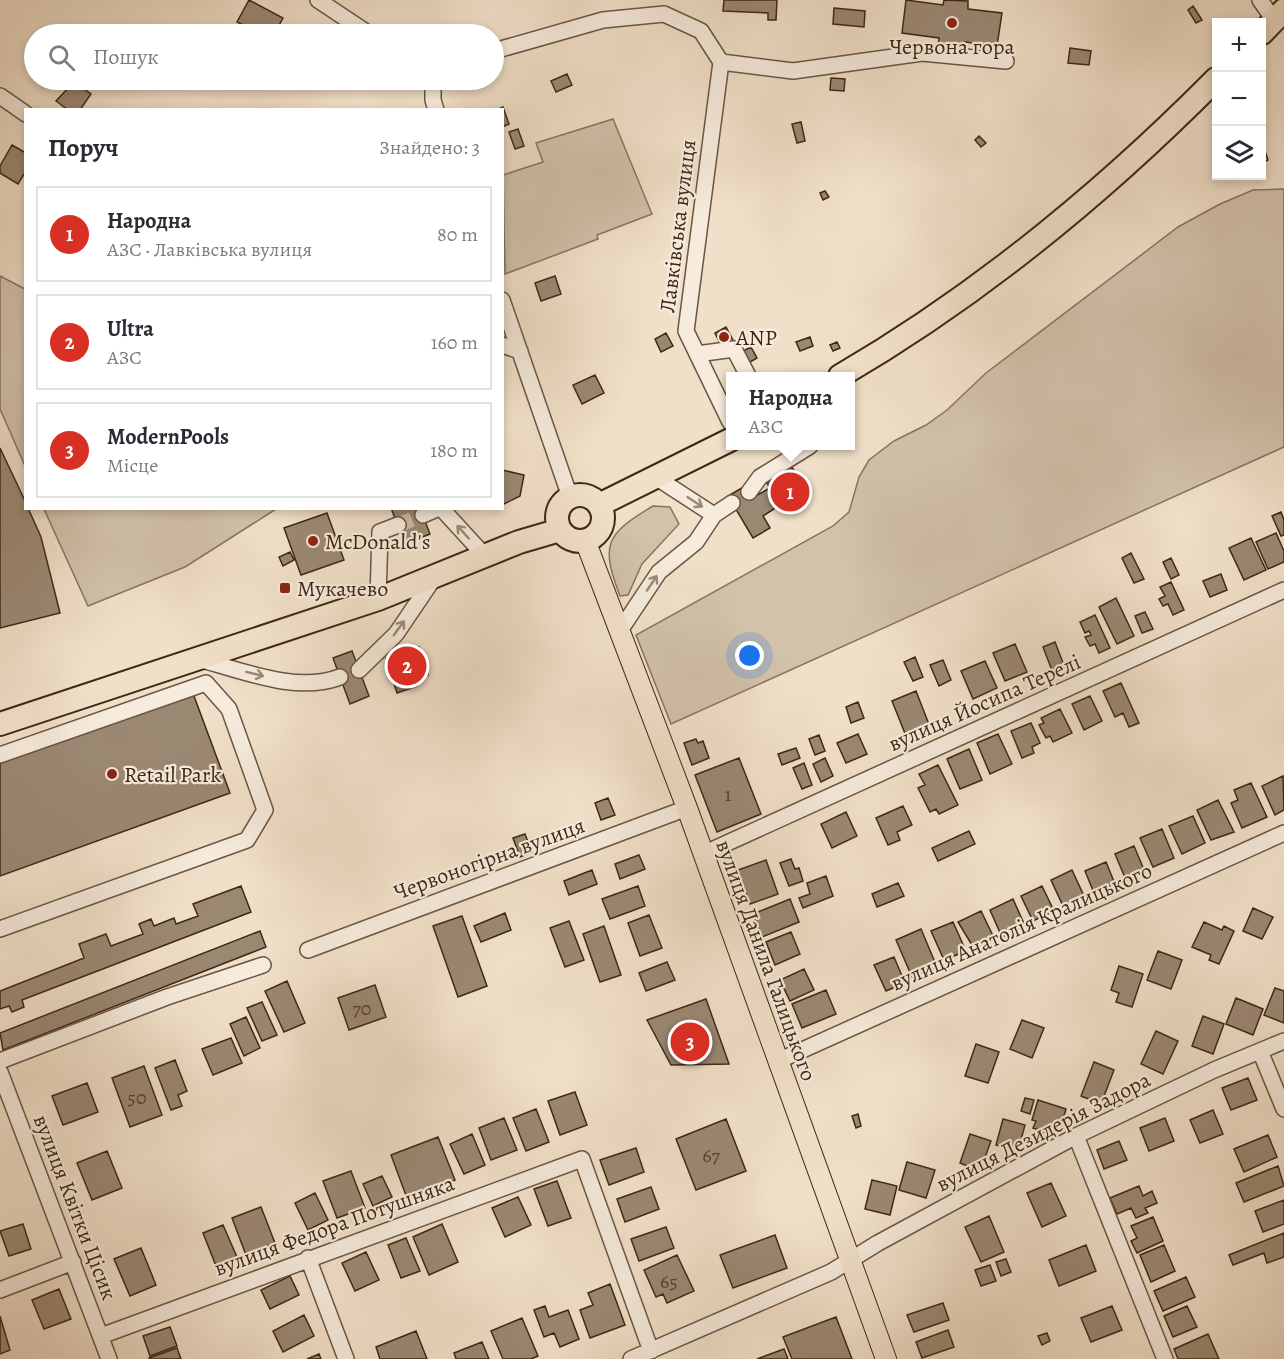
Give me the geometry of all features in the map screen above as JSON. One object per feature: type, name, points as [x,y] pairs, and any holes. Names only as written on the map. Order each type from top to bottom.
[{"type":"highway","points":[[847,372],[895,344],[996,274],[1073,213],[1212,83]]},
{"type":"highway","points":[[599,505],[726,442]]},
{"type":"highway","points":[[581,495],[591,498],[599,505],[602,523],[599,531],[585,540],[575,541],[560,530],[558,511],[570,497],[581,495]]},
{"type":"highway","points":[[0,724],[378,599],[519,542],[560,530]]},
{"type":"main road","name":"вулиця Данила Галицького","points":[[585,540],[687,808],[886,1359]]},
{"type":"street","points":[[318,0],[354,24]]},
{"type":"street","points":[[1260,0],[1273,21]]},
{"type":"street","points":[[504,48],[603,20],[664,14],[701,31],[721,62],[793,70],[922,53],[1006,61]]},
{"type":"street","name":"Лавківська вулиця","points":[[721,62],[686,331],[697,354],[725,396]]},
{"type":"street","points":[[433,90],[435,108]]},
{"type":"street","points":[[0,96],[24,113]]},
{"type":"street","points":[[504,306],[570,497]]},
{"type":"street","points":[[504,346],[520,351]]},
{"type":"street","points":[[697,354],[734,349],[746,372]]},
{"type":"street","points":[[749,492],[760,477],[804,450]]},
{"type":"street","points":[[657,478],[714,514]]},
{"type":"street","points":[[620,632],[659,572],[696,542],[714,514],[732,503]]},
{"type":"street","points":[[423,514],[434,510]]},
{"type":"street","points":[[442,510],[485,556]]},
{"type":"street","points":[[378,599],[380,532],[398,525]]},
{"type":"street","points":[[359,670],[396,634],[434,578]]},
{"type":"street","name":"вулиця Йосипа Терелі","points":[[703,854],[1284,590]]},
{"type":"street","points":[[0,929],[247,840],[265,810],[229,709],[206,683],[185,674],[191,662],[281,681],[325,683],[340,677]]},
{"type":"street","points":[[0,755],[206,683]]},
{"type":"street","name":"Червоногірна вулиця","points":[[308,950],[687,808]]},
{"type":"street","name":"вулиця Анатолія Кралицького","points":[[778,1060],[1284,833]]},
{"type":"street","points":[[0,1060],[167,997],[263,965]]},
{"type":"street","name":"вулиця Дезидерія Задора","points":[[631,1359],[851,1262],[878,1242],[1076,1136],[1284,1041]]},
{"type":"street","points":[[1260,1051],[1284,1109]]},
{"type":"street","name":"вулиця Квітки Цісик","points":[[0,1072],[110,1359]]},
{"type":"street","points":[[1076,1136],[1165,1359]]},
{"type":"street","name":"вулиця Федора Потушняка","points":[[101,1336],[582,1159],[651,1352]]},
{"type":"street","points":[[308,1258],[346,1359]]},
{"type":"street","points":[[0,1290],[73,1262]]},
{"type":"shaded area","points":[[613,119],[652,214],[597,235],[598,239],[505,274],[504,175],[543,162],[536,143]]},
{"type":"shaded area","points":[[1284,189],[1284,447],[671,724],[636,635],[833,526],[849,512],[859,477],[869,460],[894,441],[926,425],[947,410],[986,373],[1178,227],[1220,204],[1253,190]]},
{"type":"shaded area","points":[[0,276],[24,288],[24,464],[0,409]]},
{"type":"shaded area","points":[[653,506],[670,507],[679,524],[642,564],[628,595],[620,596],[610,564],[611,542],[625,525]]},
{"type":"shaded area","points":[[44,510],[274,510],[185,567],[88,606]]},
{"type":"building","points":[[249,0],[283,18],[280,24],[241,24],[237,22]]},
{"type":"building","points":[[724,0],[777,0],[776,20],[768,20],[768,13],[723,11]]},
{"type":"building","name":"Червона гора","points":[[906,0],[943,5],[944,0],[968,1],[968,9],[1002,13],[997,46],[965,42],[964,50],[938,46],[939,38],[902,33]]},
{"type":"building","points":[[1193,6],[1202,20],[1196,23],[1188,10]]},
{"type":"building","points":[[834,8],[865,11],[864,27],[833,24]]},
{"type":"building","points":[[1070,48],[1091,51],[1089,65],[1068,63]]},
{"type":"building","points":[[567,74],[572,85],[556,92],[551,81]]},
{"type":"building","points":[[831,78],[845,79],[844,91],[830,90]]},
{"type":"building","points":[[66,90],[85,90],[91,94],[81,108],[65,108],[56,101]]},
{"type":"building","points":[[504,110],[509,124],[504,126]]},
{"type":"building","points":[[801,122],[805,141],[797,143],[792,124]]},
{"type":"building","points":[[518,129],[524,146],[515,149],[509,132]]},
{"type":"building","points":[[979,136],[986,143],[981,147],[975,140]]},
{"type":"building","points":[[12,145],[24,152],[24,174],[18,184],[0,173],[0,166]]},
{"type":"building","points":[[825,191],[829,197],[823,200],[820,193]]},
{"type":"building","points":[[555,276],[561,294],[541,301],[535,283]]},
{"type":"building","name":"ANP","points":[[726,327],[734,342],[722,348],[715,333]]},
{"type":"building","points":[[666,333],[673,346],[661,352],[655,339]]},
{"type":"building","points":[[810,337],[813,346],[800,351],[796,342]]},
{"type":"building","points":[[837,342],[840,348],[833,351],[830,345]]},
{"type":"building","points":[[751,347],[757,358],[747,364],[741,352]]},
{"type":"building","points":[[595,375],[604,393],[582,404],[573,385]]},
{"type":"building","points":[[0,448],[24,499],[24,510],[29,510],[41,537],[60,613],[0,628]]},
{"type":"building","points":[[792,467],[809,497],[784,512],[767,483]]},
{"type":"building","points":[[504,470],[524,475],[520,496],[504,504]]},
{"type":"building","points":[[745,486],[752,498],[770,488],[780,505],[763,516],[770,528],[753,538],[728,496]]},
{"type":"building","points":[[392,510],[421,510],[430,534],[405,544]]},
{"type":"building","points":[[1281,512],[1284,520],[1284,535],[1281,536],[1272,516]]},
{"type":"building","name":"McDonald's","points":[[327,513],[344,560],[301,575],[284,528]]},
{"type":"building","points":[[1276,533],[1284,551],[1284,562],[1268,569],[1256,542]]},
{"type":"building","points":[[1251,538],[1266,570],[1244,580],[1229,548]]},
{"type":"building","points":[[290,552],[294,560],[283,566],[279,557]]},
{"type":"building","points":[[1131,553],[1144,579],[1134,583],[1122,558]]},
{"type":"building","points":[[1171,558],[1179,575],[1171,579],[1163,562]]},
{"type":"building","points":[[1221,574],[1227,590],[1210,597],[1203,581]]},
{"type":"building","points":[[289,582],[291,588],[281,592],[279,586]]},
{"type":"building","points":[[1171,582],[1184,610],[1173,615],[1168,604],[1163,606],[1159,599],[1165,596],[1160,587]]},
{"type":"building","points":[[1116,598],[1134,636],[1117,644],[1099,607]]},
{"type":"building","points":[[1145,612],[1153,629],[1142,633],[1135,616]]},
{"type":"building","points":[[1095,615],[1110,648],[1099,653],[1095,644],[1090,646],[1085,637],[1091,635],[1089,631],[1085,633],[1080,622]]},
{"type":"building","points":[[1055,642],[1065,668],[1053,673],[1043,647]]},
{"type":"building","points":[[1015,644],[1027,672],[1005,681],[993,653]]},
{"type":"building","points":[[419,647],[428,675],[415,679],[417,686],[397,693],[386,658]]},
{"type":"building","points":[[352,651],[369,696],[350,704],[333,658]]},
{"type":"building","points":[[915,657],[923,677],[913,681],[904,662]]},
{"type":"building","points":[[943,660],[951,680],[939,686],[930,665]]},
{"type":"building","points":[[985,661],[997,688],[973,699],[961,671]]},
{"type":"building","points":[[1121,683],[1139,723],[1129,727],[1123,713],[1115,717],[1103,691]]},
{"type":"building","name":"Retail Park","points":[[191,688],[230,793],[0,876],[0,755]]},
{"type":"building","points":[[916,691],[930,727],[906,736],[892,701]]},
{"type":"building","points":[[1090,696],[1102,721],[1084,730],[1072,704]]},
{"type":"building","points":[[858,702],[864,718],[851,723],[846,707]]},
{"type":"building","points":[[1060,709],[1072,733],[1053,742],[1050,736],[1046,738],[1039,725],[1044,723],[1041,718]]},
{"type":"building","points":[[1031,723],[1040,743],[1032,747],[1034,753],[1022,758],[1011,731]]},
{"type":"building","points":[[858,734],[867,754],[846,763],[837,743]]},
{"type":"building","points":[[998,734],[1012,764],[990,774],[977,743]]},
{"type":"building","points":[[819,735],[825,751],[815,755],[809,739]]},
{"type":"building","points":[[696,739],[698,743],[703,741],[709,758],[692,765],[684,743]]},
{"type":"building","points":[[796,748],[800,758],[782,765],[778,754]]},
{"type":"building","points":[[969,749],[982,780],[960,789],[947,759]]},
{"type":"building","points":[[739,758],[761,814],[717,832],[695,775]]},
{"type":"building","points":[[825,758],[833,776],[821,782],[813,764]]},
{"type":"building","points":[[804,763],[812,785],[802,789],[793,768]]},
{"type":"building","points":[[938,765],[958,805],[939,814],[936,809],[930,812],[918,788],[925,785],[919,774]]},
{"type":"building","points":[[1283,776],[1284,810],[1275,815],[1262,786]]},
{"type":"building","points":[[1251,783],[1267,817],[1242,828],[1231,803],[1238,800],[1234,790]]},
{"type":"building","points":[[608,798],[615,815],[601,820],[595,803]]},
{"type":"building","points":[[1218,800],[1234,832],[1211,840],[1197,810]]},
{"type":"building","points":[[903,806],[912,825],[897,832],[900,840],[888,845],[876,818]]},
{"type":"building","points":[[846,812],[857,836],[832,848],[821,824]]},
{"type":"building","points":[[1193,816],[1205,843],[1182,854],[1169,826]]},
{"type":"building","points":[[1162,829],[1174,858],[1153,867],[1140,838]]},
{"type":"building","points":[[969,831],[975,844],[938,861],[932,848]]},
{"type":"building","points":[[525,834],[532,852],[520,857],[513,838]]},
{"type":"building","points":[[1134,846],[1145,872],[1126,880],[1115,854]]},
{"type":"building","points":[[639,855],[645,869],[620,879],[615,864]]},
{"type":"building","points":[[791,859],[795,869],[799,868],[803,881],[789,886],[780,863]]},
{"type":"building","points":[[766,860],[778,894],[750,904],[738,870]]},
{"type":"building","points":[[1106,862],[1115,884],[1094,893],[1085,871]]},
{"type":"building","points":[[592,870],[597,884],[569,895],[564,881]]},
{"type":"building","points":[[1072,870],[1084,896],[1063,906],[1051,880]]},
{"type":"building","points":[[826,876],[833,896],[803,908],[799,898],[810,894],[807,883]]},
{"type":"building","points":[[898,883],[904,896],[877,907],[872,894]]},
{"type":"building","points":[[241,886],[251,912],[22,1000],[24,1007],[12,1012],[9,1006],[0,1009],[0,991],[84,958],[79,944],[106,934],[111,946],[143,934],[139,924],[151,919],[154,926],[174,918],[176,924],[198,916],[193,904]]},
{"type":"building","points":[[638,886],[645,906],[610,919],[602,899]]},
{"type":"building","points":[[1042,886],[1054,911],[1033,921],[1021,896]]},
{"type":"building","points":[[790,899],[799,922],[762,937],[753,914]]},
{"type":"building","points":[[1013,899],[1025,926],[1002,937],[990,910]]},
{"type":"building","points":[[1253,908],[1273,917],[1262,939],[1243,931]]},
{"type":"building","points":[[981,911],[995,940],[975,950],[958,922]]},
{"type":"building","points":[[505,913],[511,930],[481,942],[474,926]]},
{"type":"building","points":[[649,915],[662,948],[640,956],[628,923]]},
{"type":"building","points":[[462,916],[487,986],[458,997],[433,926]]},
{"type":"building","points":[[569,921],[584,960],[565,967],[550,928]]},
{"type":"building","points":[[953,922],[966,951],[944,960],[931,931]]},
{"type":"building","points":[[1204,922],[1222,930],[1224,926],[1234,931],[1219,964],[1209,960],[1211,955],[1192,947]]},
{"type":"building","points":[[604,926],[621,975],[600,982],[583,934]]},
{"type":"building","points":[[921,929],[937,967],[912,977],[896,940]]},
{"type":"building","points":[[260,931],[266,947],[3,1050],[0,1033]]},
{"type":"building","points":[[791,932],[800,954],[775,965],[766,942]]},
{"type":"building","points":[[1158,951],[1182,960],[1171,989],[1147,980]]},
{"type":"building","points":[[894,957],[905,983],[886,991],[874,965]]},
{"type":"building","points":[[667,962],[675,980],[646,991],[639,973]]},
{"type":"building","points":[[1119,966],[1143,974],[1132,1007],[1116,1002],[1119,993],[1111,990]]},
{"type":"building","points":[[804,969],[814,990],[790,1001],[780,980]]},
{"type":"building","points":[[287,981],[305,1023],[284,1032],[265,991]]},
{"type":"building","points":[[375,985],[386,1017],[349,1030],[338,998]]},
{"type":"building","points":[[1275,988],[1284,991],[1284,1023],[1264,1015]]},
{"type":"building","points":[[826,990],[836,1014],[802,1028],[792,1004]]},
{"type":"building","points":[[1236,998],[1263,1009],[1253,1035],[1226,1024]]},
{"type":"building","points":[[706,999],[729,1064],[671,1065],[647,1020]]},
{"type":"building","points":[[262,1002],[277,1035],[262,1041],[247,1008]]},
{"type":"building","points":[[1203,1016],[1224,1024],[1213,1054],[1192,1046]]},
{"type":"building","points":[[246,1017],[260,1048],[244,1056],[230,1024]]},
{"type":"building","points":[[1022,1020],[1044,1028],[1032,1058],[1010,1049]]},
{"type":"building","points":[[1156,1031],[1178,1041],[1163,1074],[1141,1064]]},
{"type":"building","points":[[231,1038],[242,1063],[213,1075],[202,1049]]},
{"type":"building","points":[[976,1044],[999,1052],[988,1083],[965,1076]]},
{"type":"building","points":[[175,1060],[187,1091],[178,1095],[182,1106],[171,1110],[155,1068]]},
{"type":"building","points":[[1094,1062],[1114,1070],[1101,1104],[1081,1096]]},
{"type":"building","points":[[144,1066],[162,1115],[130,1127],[112,1078]]},
{"type":"building","points":[[1248,1078],[1257,1100],[1231,1110],[1222,1088]]},
{"type":"building","points":[[87,1083],[98,1112],[63,1125],[52,1096]]},
{"type":"building","points":[[575,1092],[587,1125],[560,1135],[548,1101]]},
{"type":"building","points":[[1025,1098],[1034,1100],[1030,1114],[1021,1111]]},
{"type":"building","points":[[1038,1100],[1066,1109],[1060,1129],[1049,1126],[1047,1133],[1033,1128],[1036,1121],[1032,1120]]},
{"type":"building","points":[[536,1109],[549,1142],[526,1151],[513,1118]]},
{"type":"building","points":[[1213,1110],[1223,1134],[1200,1143],[1190,1120]]},
{"type":"building","points":[[858,1114],[861,1126],[856,1128],[852,1116]]},
{"type":"building","points":[[504,1118],[517,1150],[491,1160],[479,1128]]},
{"type":"building","points":[[1165,1118],[1174,1141],[1149,1151],[1140,1128]]},
{"type":"building","points":[[726,1119],[746,1171],[696,1190],[676,1139]]},
{"type":"building","points":[[1003,1119],[1025,1125],[1018,1151],[996,1145]]},
{"type":"building","points":[[472,1134],[485,1165],[464,1174],[450,1144]]},
{"type":"building","points":[[970,1134],[991,1141],[980,1171],[960,1163]]},
{"type":"building","points":[[1268,1135],[1277,1157],[1244,1172],[1234,1149]]},
{"type":"building","points":[[438,1137],[455,1180],[407,1198],[391,1155]]},
{"type":"building","points":[[1119,1141],[1127,1160],[1104,1169],[1097,1150]]},
{"type":"building","points":[[636,1148],[644,1172],[609,1185],[600,1160]]},
{"type":"building","points":[[107,1151],[122,1188],[92,1200],[77,1163]]},
{"type":"building","points":[[907,1162],[935,1170],[926,1198],[899,1190]]},
{"type":"building","points":[[1278,1166],[1284,1186],[1244,1202],[1236,1183]]},
{"type":"building","points":[[351,1171],[365,1208],[337,1218],[323,1181]]},
{"type":"building","points":[[382,1176],[392,1197],[373,1206],[363,1184]]},
{"type":"building","points":[[872,1180],[897,1186],[890,1215],[865,1209]]},
{"type":"building","points":[[557,1181],[571,1218],[548,1226],[534,1189]]},
{"type":"building","points":[[1051,1183],[1066,1216],[1042,1227],[1027,1193]]},
{"type":"building","points":[[1139,1186],[1143,1196],[1152,1191],[1157,1203],[1145,1208],[1148,1213],[1136,1218],[1131,1208],[1117,1214],[1110,1198]]},
{"type":"building","points":[[651,1187],[659,1209],[625,1222],[617,1199]]},
{"type":"building","points":[[315,1193],[328,1220],[308,1230],[295,1203]]},
{"type":"building","points":[[518,1197],[531,1225],[505,1237],[492,1208]]},
{"type":"building","points":[[1284,1200],[1284,1224],[1263,1232],[1255,1211]]},
{"type":"building","points":[[261,1207],[275,1243],[246,1255],[232,1218]]},
{"type":"building","points":[[989,1216],[1004,1252],[981,1262],[965,1227]]},
{"type":"building","points":[[1153,1217],[1163,1241],[1137,1253],[1131,1241],[1137,1238],[1131,1226]]},
{"type":"building","points":[[23,1224],[31,1249],[9,1256],[0,1231]]},
{"type":"building","points":[[442,1224],[458,1262],[429,1275],[413,1237]]},
{"type":"building","points":[[223,1225],[237,1257],[216,1266],[203,1233]]},
{"type":"building","points":[[666,1227],[674,1248],[639,1261],[631,1239]]},
{"type":"building","points":[[1284,1233],[1284,1257],[1267,1263],[1264,1253],[1233,1265],[1229,1255]]},
{"type":"building","points":[[775,1235],[787,1268],[733,1288],[720,1255]]},
{"type":"building","points":[[406,1238],[420,1271],[401,1278],[388,1245]]},
{"type":"building","points":[[1086,1245],[1096,1271],[1059,1286],[1049,1260]]},
{"type":"building","points":[[1164,1245],[1175,1271],[1151,1282],[1140,1255]]},
{"type":"building","points":[[141,1248],[156,1285],[130,1296],[114,1259]]},
{"type":"building","points":[[366,1252],[379,1280],[355,1291],[342,1263]]},
{"type":"building","points":[[677,1255],[694,1291],[667,1303],[663,1294],[656,1297],[644,1270]]},
{"type":"building","points":[[1006,1259],[1011,1272],[1001,1276],[996,1262]]},
{"type":"building","points":[[990,1265],[996,1281],[981,1286],[975,1270]]},
{"type":"building","points":[[290,1276],[299,1295],[270,1309],[261,1290]]},
{"type":"building","points":[[1186,1277],[1195,1297],[1163,1311],[1154,1291]]},
{"type":"building","points":[[610,1284],[625,1325],[590,1338],[580,1310],[593,1305],[588,1293]]},
{"type":"building","points":[[59,1289],[71,1319],[44,1329],[32,1300]]},
{"type":"building","points":[[943,1303],[949,1320],[914,1332],[907,1315]]},
{"type":"building","points":[[545,1306],[549,1317],[568,1310],[579,1339],[560,1347],[554,1333],[544,1337],[534,1310]]},
{"type":"building","points":[[1112,1306],[1122,1330],[1091,1342],[1081,1318]]},
{"type":"building","points":[[1187,1306],[1197,1327],[1173,1337],[1164,1316]]},
{"type":"building","points":[[304,1315],[314,1336],[283,1352],[273,1331]]},
{"type":"building","points":[[0,1316],[10,1350],[0,1354]]},
{"type":"building","points":[[836,1317],[852,1359],[792,1359],[783,1337]]},
{"type":"building","points":[[522,1318],[538,1356],[531,1359],[503,1359],[491,1331]]},
{"type":"building","points":[[170,1327],[177,1346],[150,1356],[143,1336]]},
{"type":"building","points":[[948,1330],[954,1347],[922,1358],[916,1342]]},
{"type":"building","points":[[416,1331],[427,1359],[380,1359],[376,1347]]},
{"type":"building","points":[[1047,1333],[1050,1341],[1042,1345],[1038,1336]]},
{"type":"building","points":[[1208,1334],[1219,1359],[1178,1359],[1174,1349]]},
{"type":"building","points":[[482,1342],[489,1359],[456,1359],[454,1353]]},
{"type":"building","points":[[177,1348],[181,1359],[149,1358]]},
{"type":"building","points":[[784,1349],[788,1359],[757,1359]]},
{"type":"building","points":[[319,1354],[321,1359],[307,1359]]},
{"type":"tunnel","points":[[398,525],[423,515]]},
{"type":"place","name":"Червона гора","points":[[952,23]]},
{"type":"place","name":"ANP","points":[[724,337]]},
{"type":"place","name":"Народна","points":[[790,492]]},
{"type":"place","name":"McDonald's","points":[[313,541]]},
{"type":"place","name":"Мукачево","points":[[285,588]]},
{"type":"place","name":"Ultra","points":[[407,666]]},
{"type":"place","name":"Retail Park","points":[[112,774]]},
{"type":"place","name":"ModernPools","points":[[690,1042]]}]
